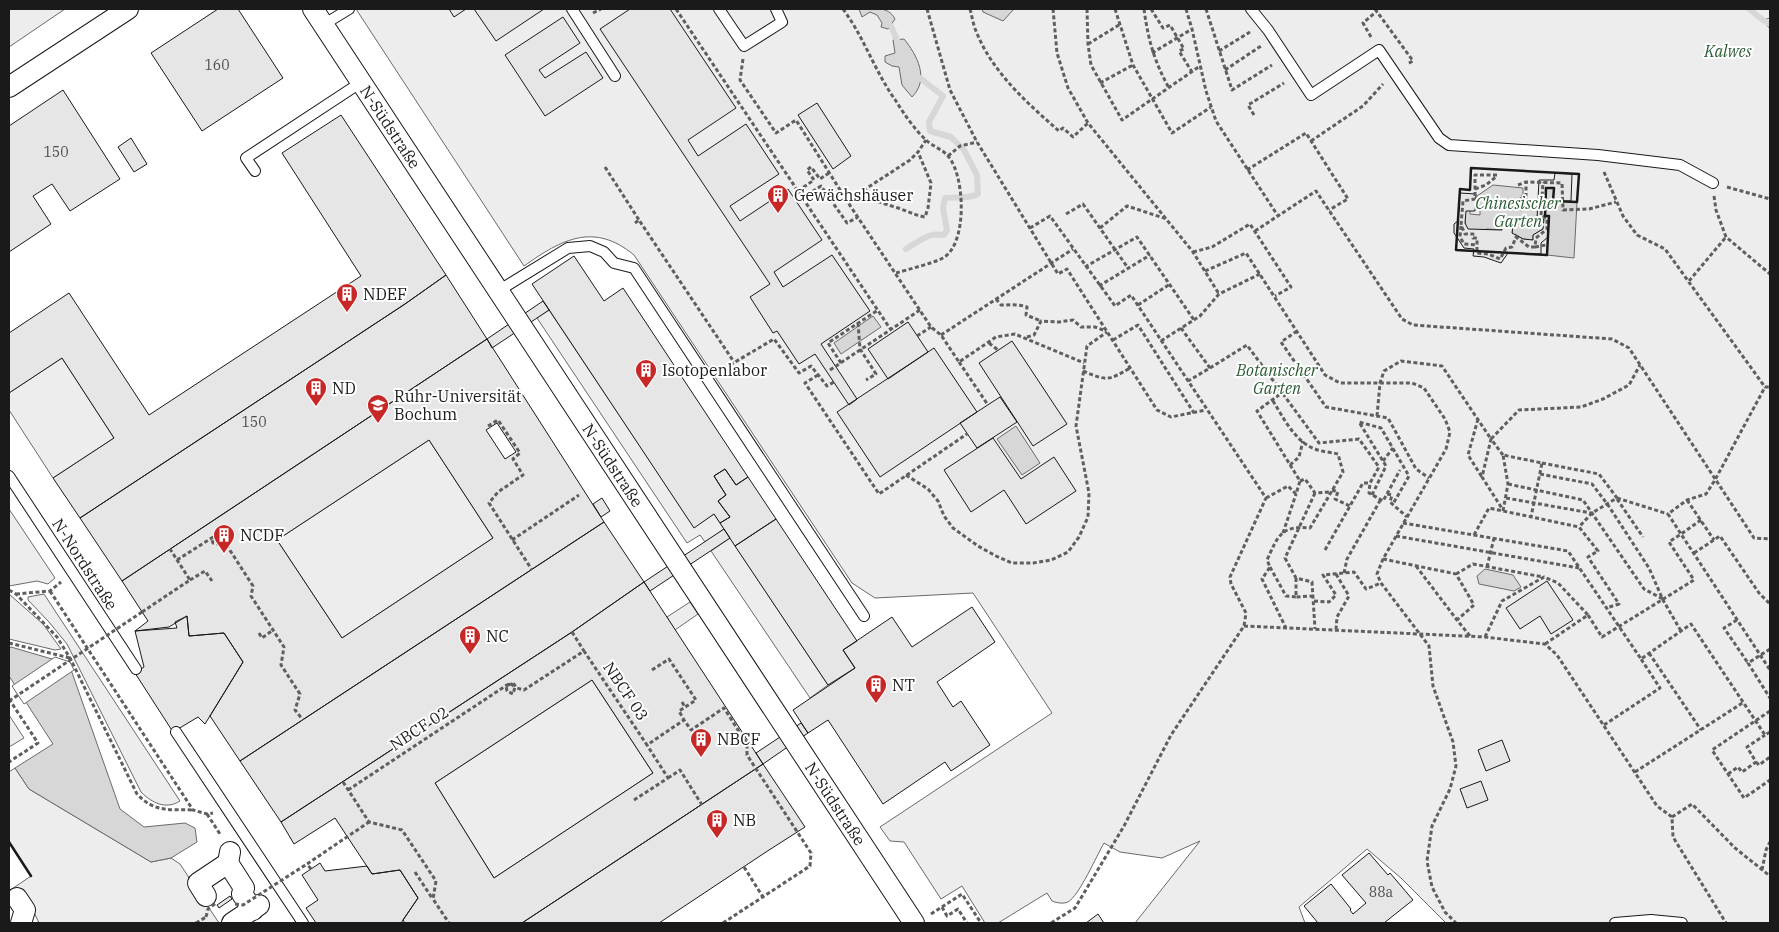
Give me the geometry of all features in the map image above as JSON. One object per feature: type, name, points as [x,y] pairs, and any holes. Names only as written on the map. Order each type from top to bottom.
[{"type":"street","points":[[9,87],[128,9]]},
{"type":"street","name":"N-Südstraße","points":[[318,17],[914,923]]},
{"type":"street","points":[[211,900],[198,883],[227,852],[244,888],[242,894],[252,905]]},
{"type":"street","points":[[17,898],[24,910],[21,923]]},
{"type":"lane","points":[[318,17],[348,9]]},
{"type":"lane","points":[[572,9],[615,76]]},
{"type":"lane","points":[[719,9],[744,46],[782,22],[776,9]]},
{"type":"lane","points":[[1250,9],[1268,30],[1311,95],[1379,50],[1439,138],[1449,144],[1598,155],[1680,165],[1713,183]]},
{"type":"lane","points":[[255,171],[246,158],[360,83]]},
{"type":"lane","points":[[498,291],[568,248],[590,246],[604,252],[614,263],[634,268],[864,616]]},
{"type":"lane","name":"N-Nordstraße","points":[[9,476],[136,669]]},
{"type":"lane","points":[[176,732],[303,923]]},
{"type":"lane","points":[[1615,923],[1652,920],[1682,923]]},
{"type":"path","points":[[676,9],[891,330]]},
{"type":"path","points":[[843,9],[853,21],[895,100],[926,140],[948,156],[955,170],[961,195],[960,226],[953,249],[943,258],[896,273]]},
{"type":"path","points":[[927,9],[950,90],[977,142],[1058,274],[1068,269],[1157,410],[1171,417],[1206,410]]},
{"type":"path","points":[[970,9],[976,31],[988,56],[1004,78],[1042,116],[1059,131],[1063,128],[1073,138],[1088,123]]},
{"type":"path","points":[[1053,9],[1057,53],[1068,88],[1088,123],[1168,219],[1193,252],[1219,294]]},
{"type":"path","points":[[1087,9],[1091,66],[1122,120],[1200,66]]},
{"type":"path","points":[[1115,9],[1133,65],[1172,133],[1211,107]]},
{"type":"path","points":[[1144,9],[1147,35],[1152,53],[1169,88]]},
{"type":"path","points":[[1151,9],[1163,28],[1170,25],[1184,48],[1180,52],[1192,72]]},
{"type":"path","points":[[1186,9],[1216,121],[1278,216]]},
{"type":"path","points":[[1206,9],[1232,90],[1272,65]]},
{"type":"path","points":[[1362,23],[1376,10],[1413,60]]},
{"type":"path","points":[[1088,44],[1119,25]]},
{"type":"path","points":[[1152,53],[1192,29]]},
{"type":"path","points":[[1220,51],[1253,30]]},
{"type":"path","points":[[744,46],[740,80],[776,133],[796,120],[847,201],[920,310],[931,326],[942,335],[988,405]]},
{"type":"path","points":[[1226,70],[1261,46]]},
{"type":"path","points":[[1100,83],[1133,65]]},
{"type":"path","points":[[1311,141],[1363,106],[1394,73]]},
{"type":"path","points":[[1254,115],[1248,104],[1283,84]]},
{"type":"path","points":[[1247,170],[1306,133],[1348,199],[1330,210]]},
{"type":"path","points":[[847,201],[888,176],[918,152],[926,140]]},
{"type":"path","points":[[948,156],[960,146],[977,142]]},
{"type":"path","points":[[860,193],[870,199],[925,218],[931,183],[918,152]]},
{"type":"path","points":[[1598,155],[1623,216],[1637,235],[1665,249],[1765,387]]},
{"type":"path","points":[[605,167],[734,362]]},
{"type":"path","points":[[798,191],[814,180],[807,170],[811,167],[820,180],[829,173]]},
{"type":"path","points":[[1475,189],[1486,185],[1497,175],[1476,175],[1475,189],[1475,199],[1463,201],[1460,237],[1464,244],[1477,245]]},
{"type":"path","points":[[1518,185],[1526,182],[1562,183],[1563,210],[1577,211],[1616,202]]},
{"type":"path","points":[[1523,204],[1526,196],[1526,182]]},
{"type":"path","points":[[1535,247],[1536,238],[1547,229],[1547,218],[1541,216],[1543,182]]},
{"type":"path","points":[[1770,199],[1713,183],[1716,210],[1726,237],[1770,274]]},
{"type":"path","points":[[807,196],[821,186],[847,223],[858,217]]},
{"type":"path","points":[[1255,231],[1316,191],[1402,318],[1413,324],[1612,339],[1629,348],[1754,538],[1770,539]]},
{"type":"path","points":[[1066,214],[1083,204],[1128,268]]},
{"type":"path","points":[[1100,228],[1127,206],[1168,219]]},
{"type":"path","points":[[1030,228],[1050,216],[1115,306],[1132,295],[1206,410],[1266,498]]},
{"type":"path","points":[[634,223],[639,220]]},
{"type":"path","points":[[1193,252],[1212,247],[1250,224],[1291,287],[1275,296]]},
{"type":"path","points":[[1461,225],[1465,234],[1473,234],[1473,238],[1477,238],[1476,253],[1488,254],[1500,259],[1506,248],[1512,247],[1516,238],[1529,247],[1546,245]]},
{"type":"path","points":[[1085,267],[1137,237],[1194,320]]},
{"type":"path","points":[[1690,281],[1726,237]]},
{"type":"path","points":[[942,335],[1073,249]]},
{"type":"path","points":[[1205,271],[1246,253],[1325,375],[1340,383],[1412,383],[1424,388],[1445,419],[1450,432],[1446,449],[1406,517],[1377,574],[1381,583],[1429,646],[1433,686],[1453,742],[1456,766],[1450,789],[1432,826],[1427,861],[1432,887],[1445,912],[1456,923]]},
{"type":"path","points":[[1099,286],[1150,255]]},
{"type":"path","points":[[1162,341],[1200,316],[1219,294],[1260,274]]},
{"type":"path","points":[[1138,305],[1170,284]]},
{"type":"path","points":[[996,299],[1001,305],[1017,303],[1027,307],[1026,315],[1041,321],[1059,322],[1073,320],[1081,327],[1095,327],[1107,332]]},
{"type":"path","points":[[841,363],[828,343],[878,310]]},
{"type":"path","points":[[830,370],[920,310]]},
{"type":"path","points":[[1026,338],[1034,335],[1041,321]]},
{"type":"path","points":[[858,323],[860,349],[876,374],[866,380]]},
{"type":"path","points":[[1113,340],[1138,325],[1194,412]]},
{"type":"path","points":[[917,336],[931,326]]},
{"type":"path","points":[[1181,328],[1210,368]]},
{"type":"path","points":[[1297,331],[1281,342],[1326,407],[1388,418],[1416,469],[1429,478]]},
{"type":"path","points":[[906,475],[928,489],[953,528],[996,556],[1012,563],[1033,563],[1051,560],[1068,552],[1079,537],[1088,517],[1088,493],[1076,426],[1087,346],[1107,332]]},
{"type":"path","points":[[959,362],[996,337],[1015,334],[1084,363]]},
{"type":"path","points":[[730,365],[774,339],[799,373],[810,366],[827,386],[834,382]]},
{"type":"path","points":[[989,343],[998,350]]},
{"type":"path","points":[[1188,381],[1247,345],[1319,443],[1358,439],[1379,467],[1370,483],[1369,493],[1383,501],[1400,470]]},
{"type":"path","points":[[1377,416],[1380,383],[1384,371],[1401,361],[1442,366],[1503,455],[1508,484],[1503,511]]},
{"type":"path","points":[[1482,477],[1491,439],[1519,410],[1581,407],[1603,399],[1628,385],[1640,365]]},
{"type":"path","points":[[1083,371],[1102,380],[1113,378],[1130,368]]},
{"type":"path","points":[[818,375],[805,383],[879,494],[967,434]]},
{"type":"path","points":[[1765,387],[1770,387]]},
{"type":"path","points":[[1668,514],[1687,500],[1706,494],[1765,387]]},
{"type":"path","points":[[1283,392],[1257,411],[1300,481],[1283,533]]},
{"type":"path","points":[[1273,401],[1303,441],[1314,449],[1338,454],[1343,472],[1310,528],[1290,528],[1283,533],[1277,539],[1266,560],[1286,596],[1313,596]]},
{"type":"path","points":[[1478,419],[1468,455],[1503,511]]},
{"type":"path","points":[[488,426],[498,420],[520,453],[512,459],[523,475],[498,492],[489,503],[532,570]]},
{"type":"path","points":[[1372,495],[1386,466],[1359,422],[1381,428],[1409,476],[1393,504]]},
{"type":"path","points":[[1290,465],[1299,456],[1303,441]]},
{"type":"path","points":[[1383,461],[1393,448]]},
{"type":"path","points":[[1503,455],[1599,474],[1643,537]]},
{"type":"path","points":[[1531,517],[1542,464]]},
{"type":"path","points":[[1540,474],[1592,484],[1649,568],[1663,600],[1681,631]]},
{"type":"path","points":[[1300,481],[1305,479],[1315,493]]},
{"type":"path","points":[[1325,550],[1363,484],[1370,483]]},
{"type":"path","points":[[1508,484],[1583,500],[1644,589],[1663,600]]},
{"type":"path","points":[[1051,923],[1075,908],[1124,826],[1171,735],[1244,626],[1246,613],[1231,584],[1230,577],[1266,498],[1288,486],[1296,494]]},
{"type":"path","points":[[1315,493],[1338,492],[1335,499],[1350,506]]},
{"type":"path","points":[[1296,597],[1296,578],[1285,558],[1315,493]]},
{"type":"path","points":[[1387,494],[1392,495],[1390,502],[1406,517]]},
{"type":"path","points":[[512,540],[579,495]]},
{"type":"path","points":[[1506,498],[1592,513]]},
{"type":"path","points":[[1579,527],[1592,513],[1617,498]]},
{"type":"path","points":[[1617,498],[1668,514],[1770,670]]},
{"type":"path","points":[[1344,573],[1347,559],[1381,499]]},
{"type":"path","points":[[1687,500],[1714,540]]},
{"type":"path","points":[[1474,535],[1489,508],[1579,527],[1598,551],[1588,557],[1619,604],[1606,608]]},
{"type":"path","points":[[1383,559],[1456,574],[1473,564],[1544,577],[1558,583],[1588,615],[1602,637],[1694,580],[1669,542],[1701,520]]},
{"type":"path","points":[[1403,523],[1568,552],[1660,688],[1604,725]]},
{"type":"path","points":[[177,560],[218,534],[221,539],[221,542],[218,544],[213,543],[212,540],[215,536],[220,535],[253,586],[250,596],[284,647],[281,664],[300,694],[296,710],[302,720]]},
{"type":"path","points":[[1396,536],[1579,568]]},
{"type":"path","points":[[1694,553],[1720,536],[1759,593],[1770,604]]},
{"type":"path","points":[[1487,567],[1494,538]]},
{"type":"path","points":[[170,549],[190,580]]},
{"type":"path","points":[[1416,566],[1470,636]]},
{"type":"path","points":[[1270,567],[1262,579],[1286,628]]},
{"type":"path","points":[[9,762],[38,743],[9,700],[205,571],[212,581]]},
{"type":"path","points":[[1314,602],[1329,602],[1336,596],[1323,575],[1354,572],[1366,590],[1381,583]]},
{"type":"path","points":[[1336,574],[1349,596],[1337,617],[1336,630]]},
{"type":"path","points":[[1456,574],[1474,606],[1457,620]]},
{"type":"path","points":[[1485,637],[1502,601],[1544,577]]},
{"type":"path","points":[[1296,578],[1312,582],[1315,629]]},
{"type":"path","points":[[9,590],[16,594],[57,636],[70,658],[137,794],[147,804],[162,808],[193,810],[208,814],[216,813]]},
{"type":"path","points":[[16,594],[50,591],[193,810]]},
{"type":"path","points":[[1545,644],[1588,615]]},
{"type":"path","points":[[1738,620],[1724,628],[1770,698]]},
{"type":"path","points":[[1640,659],[1691,624],[1765,735]]},
{"type":"path","points":[[1244,626],[1470,636],[1545,644],[1557,655],[1657,806],[1672,817]]},
{"type":"path","points":[[259,633],[262,638],[273,630]]},
{"type":"path","name":"NBCF 03","points":[[572,632],[668,778]]},
{"type":"path","points":[[9,644],[70,658]]},
{"type":"path","points":[[1748,664],[1770,648]]},
{"type":"path","name":"NBCF 03","points":[[504,686],[510,683],[515,687],[513,694],[506,692],[506,686],[513,683],[517,688],[524,690],[584,651]]},
{"type":"path","points":[[1649,653],[1701,730]]},
{"type":"path","name":"NBCF 03","points":[[647,745],[684,720],[679,711],[696,700],[669,659],[652,670]]},
{"type":"path","name":"NBCF 02","points":[[348,790],[504,686]]},
{"type":"path","points":[[682,702],[685,707]]},
{"type":"path","points":[[1635,772],[1744,702]]},
{"type":"path","points":[[684,720],[691,730],[724,708],[747,744],[747,755],[811,853],[810,866],[723,923]]},
{"type":"path","points":[[1770,711],[1712,750],[1744,798],[1770,780]]},
{"type":"path","points":[[1770,732],[1747,747],[1758,765],[1770,757]]},
{"type":"path","points":[[1728,774],[1738,767],[1742,772],[1756,762]]},
{"type":"path","points":[[634,800],[680,770],[702,804]]},
{"type":"path","points":[[343,782],[369,822],[402,830],[436,881],[433,898]]},
{"type":"path","points":[[1672,817],[1692,804],[1735,848],[1770,876]]},
{"type":"path","points":[[208,814],[227,852]]},
{"type":"path","points":[[1672,817],[1673,836],[1726,923]]},
{"type":"path","points":[[252,905],[243,905],[369,822]]},
{"type":"path","points":[[1762,870],[1766,850],[1770,842]]},
{"type":"path","points":[[307,864],[311,869]]},
{"type":"path","points":[[744,868],[763,897]]},
{"type":"path","points":[[416,872],[449,923]]},
{"type":"path","points":[[967,923],[958,909],[947,916],[942,908],[962,894],[981,923]]},
{"type":"path","points":[[196,923],[206,917],[211,900]]},
{"type":"green space","points":[[9,9],[65,9],[9,47]]},
{"type":"green space","name":"Botanischer Garten","points":[[356,9],[1770,9],[1770,18],[1763,20],[1770,29],[1770,923],[1446,923],[1401,878],[1367,849],[1299,907],[1305,923],[1135,923],[1200,841],[1162,858],[1120,852],[1104,843],[1082,884],[1068,902],[1052,901],[1047,893],[998,923],[985,923],[962,886],[941,899],[904,842],[890,841],[880,827],[1052,713],[973,593],[875,598],[852,583],[634,255],[619,245],[605,239],[592,237],[578,238],[552,248],[524,266]]},
{"type":"green space","points":[[549,310],[694,527],[714,514],[724,529],[705,542],[700,535],[687,543],[537,318]]},
{"type":"green space","points":[[62,358],[114,438],[53,478],[9,410],[9,393]]},
{"type":"green space","points":[[429,440],[493,538],[342,638],[277,540]]},
{"type":"green space","points":[[9,509],[55,578],[48,584],[37,581],[9,586]]},
{"type":"green space","points":[[730,538],[828,685],[810,698],[711,551]]},
{"type":"green space","points":[[9,594],[43,624],[61,649],[55,650],[9,639]]},
{"type":"green space","points":[[44,594],[180,801],[170,805],[159,804],[141,792],[67,644],[28,600],[28,597]]},
{"type":"green space","points":[[690,602],[698,614],[675,630],[667,617]]},
{"type":"green space","points":[[592,680],[653,773],[494,878],[435,783]]},
{"type":"green space","points":[[9,715],[24,738],[9,747]]},
{"type":"green space","points":[[15,768],[29,789],[151,862],[171,858],[180,864],[219,923],[39,923],[25,893],[9,903],[9,891],[31,876],[9,842],[9,772]]},
{"type":"shaded area","points":[[874,8],[884,10],[895,19],[888,29],[881,27],[882,23],[877,15],[870,12],[862,17],[859,9]]},
{"type":"shaded area","points":[[982,9],[1014,9],[1003,21],[983,12]]},
{"type":"shaded area","points":[[904,39],[920,67],[920,83],[912,97],[902,85],[899,67],[885,62],[885,56],[895,53],[893,40]]},
{"type":"shaded area","points":[[1493,185],[1523,188],[1523,196],[1515,201],[1517,209],[1538,208],[1537,219],[1544,219],[1543,229],[1533,235],[1533,240],[1523,239],[1515,234],[1511,243],[1513,225],[1502,225],[1502,230],[1486,229],[1486,240],[1466,231],[1464,206],[1470,206],[1470,214],[1480,215],[1480,206],[1477,206],[1477,196]]},
{"type":"shaded area","points":[[1546,188],[1554,188],[1553,201],[1577,202],[1574,258],[1547,255],[1549,216],[1545,216]]},
{"type":"shaded area","points":[[873,316],[881,327],[841,354],[834,343]]},
{"type":"shaded area","points":[[1016,426],[1040,463],[1022,475],[997,439]]},
{"type":"shaded area","points":[[1485,569],[1513,575],[1521,587],[1514,591],[1479,584],[1477,576]]},
{"type":"shaded area","points":[[9,648],[69,664],[120,809],[144,827],[185,823],[195,828],[197,842],[171,858],[151,862],[29,789],[15,768],[53,744],[9,676]]},
{"type":"pier","points":[[55,657],[70,662],[74,670],[24,704],[12,686]]},
{"type":"building","points":[[218,9],[238,9],[283,78],[202,131],[151,53]]},
{"type":"building","points":[[449,9],[466,9],[454,17]]},
{"type":"building","points":[[474,9],[544,9],[496,41]]},
{"type":"building","name":"Gewächshäuser","points":[[630,9],[670,9],[736,108],[688,140],[698,156],[746,124],[779,174],[730,206],[740,221],[788,189],[822,240],[774,272],[783,287],[832,255],[870,311],[821,344],[857,399],[849,405],[815,354],[799,364],[777,331],[773,333],[750,297],[770,284],[600,29]]},
{"type":"building","points":[[563,17],[580,43],[539,70],[545,78],[586,52],[603,78],[545,116],[505,55]]},
{"type":"building","points":[[63,90],[120,179],[70,211],[52,184],[33,196],[51,224],[9,252],[9,126]]},
{"type":"building","points":[[817,103],[851,156],[833,169],[798,115]]},
{"type":"building","name":"NDEF","points":[[341,115],[446,275],[80,518],[53,478],[114,438],[62,358],[9,393],[9,333],[69,293],[149,415],[361,276],[282,153]]},
{"type":"building","points":[[131,138],[147,164],[134,172],[118,147]]},
{"type":"building","points":[[1555,173],[1572,174],[1571,201],[1553,201],[1554,188],[1546,188],[1545,216],[1549,216],[1548,237],[1541,243],[1541,254],[1508,253],[1501,263],[1484,257],[1473,256],[1474,249],[1464,248],[1454,233],[1454,224],[1458,221],[1460,193],[1476,194],[1475,211],[1466,211],[1465,223],[1468,229],[1502,230],[1502,225],[1513,225],[1512,233],[1523,239],[1533,240],[1533,235],[1543,229],[1544,219],[1537,219],[1539,180],[1554,180]]},
{"type":"building","points":[[1522,195],[1526,199],[1531,199],[1529,203],[1530,208],[1525,208],[1521,211],[1520,206],[1515,203],[1521,201]]},
{"type":"building","name":"Isotopenlabor","points":[[574,256],[604,301],[623,288],[748,477],[736,485],[725,469],[714,476],[726,495],[718,501],[730,517],[720,523],[714,514],[694,528],[532,284]]},
{"type":"building","name":"ND","points":[[446,275],[487,339],[122,581],[80,518]]},
{"type":"building","points":[[543,301],[549,310],[492,348],[487,339]]},
{"type":"building","points":[[908,322],[928,352],[888,379],[868,349]]},
{"type":"building","name":"NCDF","points":[[487,339],[604,522],[240,761],[210,716],[243,662],[224,633],[189,636],[187,616],[169,627],[135,631],[148,621],[122,581]],"holes":[[[429,440],[493,538],[342,638],[277,540]]]},
{"type":"building","points":[[1012,341],[1067,424],[1033,446],[979,363]]},
{"type":"building","points":[[934,348],[977,412],[880,477],[837,412]]},
{"type":"building","points":[[1000,397],[1017,422],[977,448],[960,423]]},
{"type":"building","points":[[497,423],[516,452],[505,459],[486,430]]},
{"type":"building","points":[[993,438],[1021,479],[1054,457],[1076,491],[1026,524],[1004,490],[971,512],[944,470]]},
{"type":"building","points":[[725,469],[736,485],[748,477],[776,519],[735,546],[720,523],[730,517],[718,501],[726,495],[714,476]]},
{"type":"building","points":[[602,498],[610,511],[601,517],[593,504]]},
{"type":"building","points":[[776,519],[857,641],[843,650],[855,668],[828,685],[735,546]]},
{"type":"building","name":"NC","points":[[604,522],[644,582],[572,632],[281,822],[240,761]]},
{"type":"building","points":[[724,529],[730,538],[650,591],[644,582]]},
{"type":"building","points":[[1547,581],[1573,620],[1551,634],[1540,616],[1520,629],[1506,608]]},
{"type":"building","name":"NBCF","points":[[644,582],[763,764],[522,923],[405,923],[403,920],[418,898],[400,870],[372,874],[335,818],[294,844],[281,822],[572,632]],"holes":[[[592,680],[653,773],[494,878],[435,783]]]},
{"type":"building","name":"NT","points":[[972,607],[995,642],[937,682],[953,707],[961,701],[990,745],[951,771],[945,762],[883,804],[828,720],[808,733],[793,710],[855,668],[843,650],[892,617],[912,647]]},
{"type":"building","points":[[187,616],[189,636],[224,633],[243,662],[205,724],[198,717],[173,732],[135,673],[144,667],[135,631],[177,628],[175,622]]},
{"type":"building","points":[[801,723],[808,733],[763,764],[756,753]]},
{"type":"building","points":[[1502,740],[1510,761],[1486,771],[1478,750]]},
{"type":"building","name":"NB","points":[[763,764],[805,827],[659,923],[522,923]]},
{"type":"building","points":[[1481,781],[1488,800],[1467,808],[1460,789]]},
{"type":"building","points":[[1369,853],[1388,875],[1390,873],[1413,900],[1384,923],[1318,923],[1304,906],[1331,884],[1353,914],[1366,903],[1342,875]]},
{"type":"building","points":[[320,863],[325,871],[367,866],[372,874],[400,870],[418,898],[401,923],[316,923],[306,908],[318,900],[302,875]]},
{"type":"building","points":[[230,896],[232,899],[219,908],[217,905]]},
{"type":"building","points":[[1098,914],[1104,923],[1086,923]]},
{"type":"waterway","points":[[1749,9],[1770,24]]},
{"type":"waterway","points":[[891,26],[897,40]]},
{"type":"waterway","points":[[906,249],[930,236],[944,235],[947,230],[943,208],[945,198],[974,196],[978,194],[977,175],[964,150],[951,137],[930,131],[929,122],[943,96],[920,78]]},
{"type":"wall","points":[[1471,168],[1579,174],[1577,202],[1553,201],[1554,188],[1546,188],[1545,216],[1549,216],[1547,255],[1456,250],[1460,189],[1470,190],[1471,168]]},
{"type":"wall","points":[[9,842],[31,876]]},
{"type":"place","name":"Gewächshäuser","points":[[778,214]]},
{"type":"place","name":"NDEF","points":[[347,313]]},
{"type":"place","name":"Isotopenlabor","points":[[646,389]]},
{"type":"place","name":"ND","points":[[316,407]]},
{"type":"place","name":"Ruhr-Universität Bochum","points":[[378,424]]},
{"type":"place","name":"NCDF","points":[[224,554]]},
{"type":"place","name":"NC","points":[[470,655]]},
{"type":"place","name":"NT","points":[[876,704]]},
{"type":"place","name":"NBCF","points":[[701,758]]},
{"type":"place","name":"NB","points":[[717,839]]},
{"type":"park label","name":"Kalwes","points":[[1728,51]]},
{"type":"park label","name":"Chinesischer Garten","points":[[1518,212]]}]
